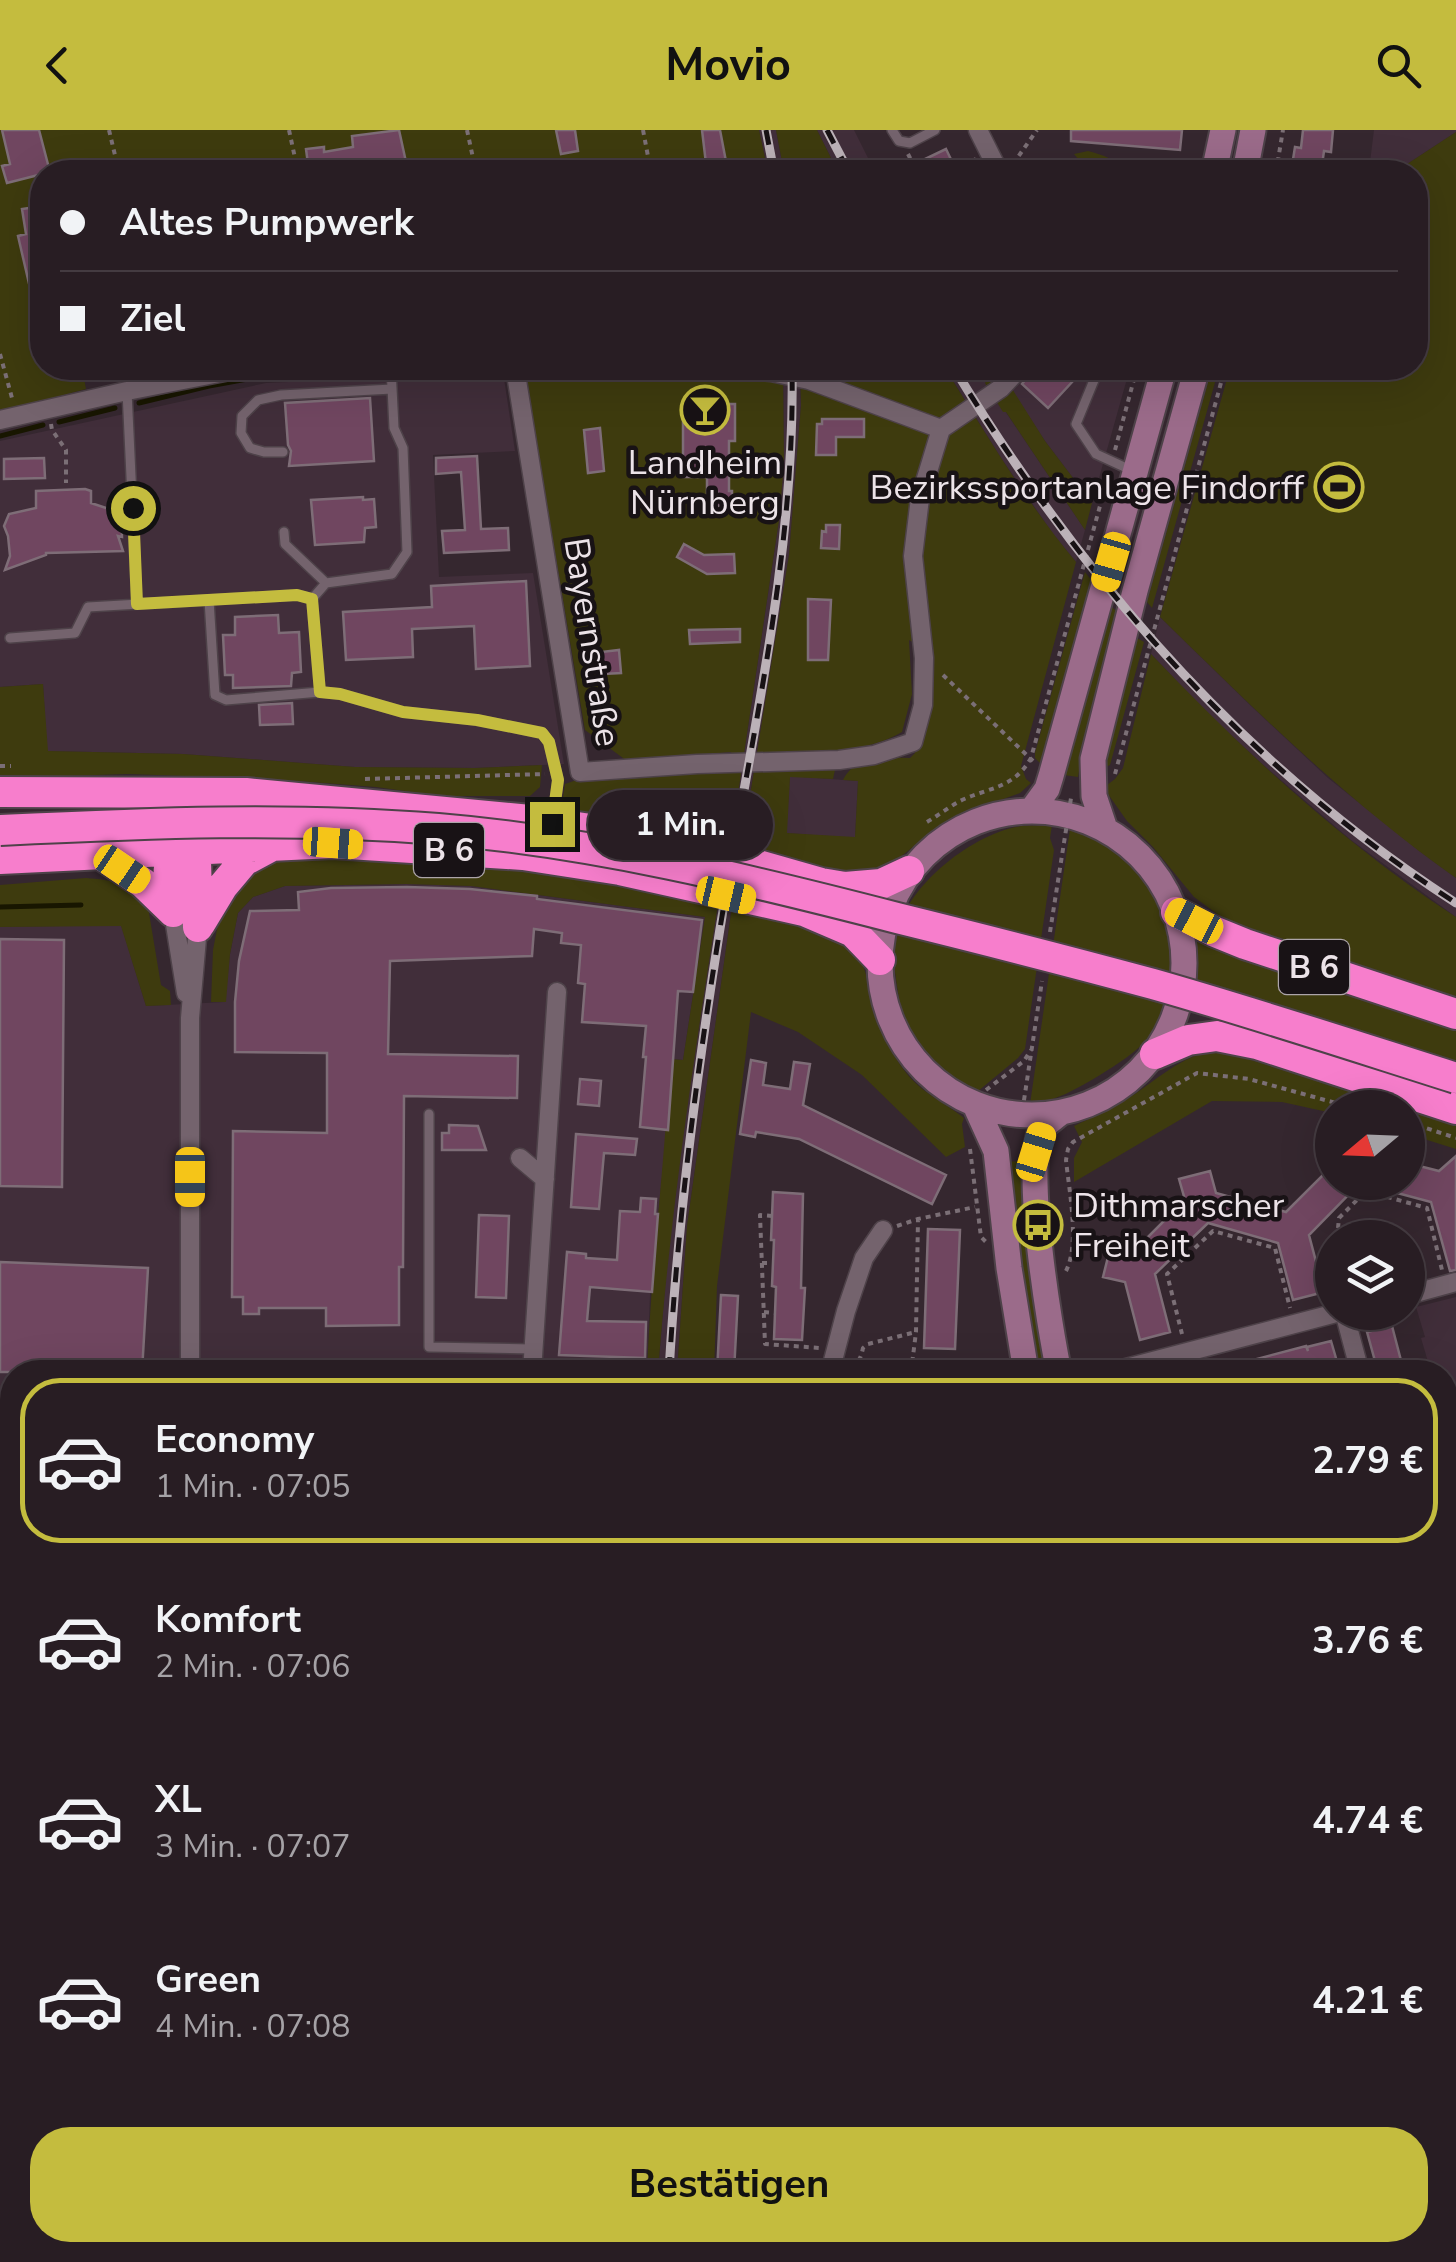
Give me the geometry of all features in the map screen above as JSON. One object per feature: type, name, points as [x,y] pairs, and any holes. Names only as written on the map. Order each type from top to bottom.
[{"type":"highway","points":[[149,791],[196,861],[185,920]]},
{"type":"highway","name":"B 6","points":[[0,792],[246,793],[552,824],[638,836],[845,887],[881,884],[909,870]]},
{"type":"highway","name":"B 6","points":[[181,843],[212,808],[246,793]]},
{"type":"highway","name":"B 6","points":[[0,830],[180,822],[346,823],[440,829],[662,861],[770,885],[1154,985],[1456,1078]]},
{"type":"highway","name":"B 6","points":[[0,859],[100,854],[181,843],[333,843],[523,855],[620,870],[804,911],[853,932],[880,960]]},
{"type":"highway","points":[[185,920],[223,886],[244,860],[273,846]]},
{"type":"highway","points":[[100,854],[144,884],[185,920]]},
{"type":"highway","name":"B 6","points":[[1176,912],[1245,944],[1456,1014]]},
{"type":"highway","points":[[1155,1054],[1188,1040],[1217,1036],[1257,1044],[1456,1109]]},
{"type":"main road","points":[[1217,160],[1224,130]]},
{"type":"main road","points":[[1247,160],[1253,130]]},
{"type":"main road","points":[[1032,811],[1051,776],[1124,466],[1159,380]]},
{"type":"main road","points":[[1105,830],[1094,796],[1092,759],[1194,380]]},
{"type":"main road","points":[[1032,811],[1068,816],[1105,830],[1135,851],[1159,879],[1176,912],[1185,972],[1172,1026],[1155,1054],[1115,1087],[1092,1100],[1060,1113],[1022,1117],[976,1107],[938,1084],[912,1058],[894,1028],[883,995],[880,960],[897,890],[909,870],[932,849],[962,828],[996,816],[1032,811]]},
{"type":"main road","points":[[976,1107],[996,1150],[1024,1360]]},
{"type":"main road","points":[[1057,1360],[1042,1258],[1035,1168],[1042,1129],[1060,1113]]},
{"type":"street","points":[[978,130],[993,160]]},
{"type":"street","points":[[8,418],[184,380]]},
{"type":"street","name":"Bayernstraße","points":[[518,380],[580,772],[874,756],[913,742],[923,705],[924,658]]},
{"type":"street","points":[[808,380],[941,429]]},
{"type":"street","points":[[924,658],[913,556],[920,498],[941,429],[1009,380]]},
{"type":"street","points":[[185,920],[190,1018]]},
{"type":"street","points":[[185,920],[190,1018],[190,1360]]},
{"type":"street","points":[[533,1360],[557,992]]},
{"type":"street","points":[[520,1158],[545,1178]]},
{"type":"street","points":[[833,1360],[864,1258],[883,1230]]},
{"type":"street","points":[[1425,1290],[1451,1283]]},
{"type":"street","points":[[1159,1360],[1315,1319]]},
{"type":"street","points":[[1347,1330],[1356,1360]]},
{"type":"lane","points":[[892,130],[899,141],[910,142],[935,130]]},
{"type":"lane","points":[[320,692],[312,599],[326,584],[392,574],[407,552],[403,448],[394,428],[392,380]]},
{"type":"lane","points":[[1093,380],[1076,424],[1096,454],[1124,466]]},
{"type":"lane","points":[[283,452],[250,448],[240,432],[242,416],[258,400],[392,389]]},
{"type":"lane","points":[[127,391],[137,604]]},
{"type":"lane","points":[[284,532],[285,544],[326,584]]},
{"type":"lane","points":[[10,638],[74,633],[88,607],[297,595],[312,599]]},
{"type":"lane","points":[[209,600],[215,694],[226,700],[320,692],[340,694],[403,712],[477,720],[542,733],[549,742],[558,780],[552,824]]},
{"type":"lane","points":[[430,1114],[429,1347],[534,1349]]},
{"type":"path","points":[[109,130],[115,160]]},
{"type":"path","points":[[289,130],[295,160]]},
{"type":"path","points":[[467,130],[473,160]]},
{"type":"path","points":[[643,130],[649,160]]},
{"type":"path","points":[[1016,160],[1037,130]]},
{"type":"path","points":[[1278,160],[1282,130]]},
{"type":"path","points":[[0,354],[8,418]]},
{"type":"path","points":[[927,822],[962,800],[1003,785],[1023,772],[1031,758],[1124,466],[1136,380]]},
{"type":"path","points":[[1118,770],[1221,380]]},
{"type":"path","points":[[48,410],[52,430],[66,450],[66,483]]},
{"type":"path","points":[[924,658],[1031,758]]},
{"type":"path","points":[[1068,816],[1073,788]]},
{"type":"path","points":[[1070,1263],[1073,1228],[1066,1160],[1073,1142],[1197,1073],[1249,1079],[1315,1097]]},
{"type":"path","points":[[1425,1128],[1456,1138]]},
{"type":"path","points":[[970,1153],[981,1237]]},
{"type":"path","points":[[1058,1178],[1068,1176]]},
{"type":"path","points":[[1339,1220],[1366,1191],[1427,1208],[1451,1283]]},
{"type":"path","points":[[883,1230],[918,1218],[977,1207]]},
{"type":"path","points":[[772,1216],[760,1216],[765,1344],[821,1360]]},
{"type":"path","points":[[912,1360],[918,1218]]},
{"type":"path","points":[[1187,1353],[1167,1274],[1213,1231],[1275,1248],[1294,1325]]},
{"type":"path","points":[[762,1262],[773,1263]]},
{"type":"path","points":[[764,1312],[775,1313]]},
{"type":"path","points":[[859,1360],[868,1344],[916,1332]]},
{"type":"shaded area","points":[[0,130],[759,130],[765,160],[30,160],[30,380],[84,380],[86,389],[0,412]]},
{"type":"shaded area","points":[[759,130],[776,130],[782,160],[765,160]]},
{"type":"shaded area","points":[[776,130],[817,130],[832,160],[782,160]]},
{"type":"shaded area","points":[[817,130],[854,130],[869,160],[832,160]]},
{"type":"shaded area","points":[[1374,130],[1456,130],[1413,160],[1370,160]]},
{"type":"shaded area","name":"Bezirkssportanlage Findorff","points":[[1456,132],[1456,878],[1340,786],[1160,617],[1227,380],[1428,380],[1428,160],[1413,160]]},
{"type":"shaded area","points":[[1088,151],[1112,160],[1079,160],[1074,154]]},
{"type":"shaded area","points":[[504,380],[515,451],[433,455],[439,577],[533,573],[564,764],[355,767],[183,754],[47,751],[43,684],[0,687],[0,441],[266,383]]},
{"type":"shaded area","points":[[526,380],[783,380],[784,464],[779,520],[727,847],[561,811],[565,784],[588,776],[729,770],[731,752],[627,761],[585,730]]},
{"type":"shaded area","points":[[783,380],[800,380],[789,555],[732,906],[687,1226],[678,1360],[659,1360],[686,1109],[735,814],[784,464]]},
{"type":"shaded area","points":[[800,380],[952,380],[1023,492],[1076,562],[1021,766],[1031,783],[1020,793],[964,813],[884,870],[842,876],[741,851],[789,555]],"holes":[[[909,640],[929,652],[915,753],[910,758],[863,762],[848,772],[843,780],[858,781],[855,837],[787,833],[790,777],[833,779],[835,770],[784,756],[860,747],[902,732],[912,694]]]},
{"type":"shaded area","points":[[952,380],[988,380],[1085,530],[1076,562],[1053,534]]},
{"type":"shaded area","points":[[1007,380],[1045,441],[1092,503],[1085,530],[1003,412],[985,383]]},
{"type":"shaded area","points":[[1020,380],[1127,380],[1092,503],[1045,441],[1011,389]]},
{"type":"shaded area","points":[[1209,380],[1216,380],[1152,608],[1147,602]]},
{"type":"shaded area","points":[[1085,572],[1092,581],[1041,764],[1035,753]]},
{"type":"shaded area","points":[[1111,606],[1117,612],[1078,777],[1064,775]]},
{"type":"shaded area","points":[[1160,617],[1328,778],[1456,878],[1456,917],[1351,840],[1206,712],[1151,654]]},
{"type":"shaded area","points":[[1137,638],[1144,642],[1110,765],[1104,768]]},
{"type":"shaded area","points":[[1151,654],[1296,794],[1374,859],[1456,917],[1456,997],[1321,956],[1228,922],[1194,897],[1108,794],[1107,785],[1123,768]]},
{"type":"shaded area","points":[[43,684],[48,751],[183,754],[355,767],[542,765],[540,787],[530,796],[441,796],[271,779],[128,774],[0,778],[0,687]]},
{"type":"shaded area","points":[[790,776],[858,781],[855,838],[786,833]]},
{"type":"shaded area","points":[[1052,825],[1050,838],[1054,850],[1025,1049],[977,1092],[936,1066],[913,1038],[898,994],[895,940],[911,901],[942,866],[961,852],[1002,831]]},
{"type":"shaded area","points":[[1070,829],[1112,849],[1139,874],[1168,932],[1173,976],[1161,1019],[1135,1051],[1075,1089],[1030,1104]]},
{"type":"shaded area","points":[[280,855],[526,867],[719,898],[676,1194],[659,1360],[648,1360],[670,1059],[683,1060],[705,917],[471,886],[285,886],[253,897],[238,913],[226,1002],[211,1002],[213,950],[223,898],[247,870]]},
{"type":"shaded area","points":[[86,878],[121,884],[148,907],[161,985],[170,991],[171,1005],[146,1006],[121,926],[0,927],[0,885]]},
{"type":"shaded area","points":[[285,886],[471,886],[705,917],[683,1060],[671,1059],[647,1360],[0,1360],[0,927],[121,925],[146,1006],[225,1002],[238,913],[253,897]]},
{"type":"shaded area","points":[[732,906],[822,931],[852,951],[864,968],[884,1037],[904,1070],[917,1085],[964,1118],[965,1147],[946,1157],[862,1075],[798,1032],[751,1012],[717,1286],[714,1360],[678,1360],[687,1226]]},
{"type":"shaded area","points":[[1196,938],[1456,1027],[1456,1062],[1196,981]]},
{"type":"shaded area","points":[[1219,1050],[1347,1090],[1315,1090],[1315,1109],[1282,1102],[1212,1101],[1074,1182],[1074,1158],[1082,1142],[1074,1126],[1118,1105],[1180,1063]]},
{"type":"shaded area","points":[[1425,1115],[1456,1125],[1456,1149],[1425,1139]]},
{"type":"shaded area","points":[[1025,1161],[1052,1360],[1030,1360],[1004,1162]]},
{"type":"shaded area","points":[[1456,1297],[1456,1360],[1427,1360],[1421,1338],[1425,1337],[1425,1305]]},
{"type":"building","points":[[2,130],[39,130],[47,160],[30,160],[30,177],[7,183],[2,166],[10,164]]},
{"type":"building","points":[[399,130],[406,160],[307,160],[306,149],[324,147],[324,152],[353,147],[352,136]]},
{"type":"building","points":[[556,130],[575,130],[578,151],[561,154]]},
{"type":"building","points":[[702,130],[720,130],[726,160],[706,160]]},
{"type":"building","points":[[1071,130],[1182,130],[1180,150],[1071,141]]},
{"type":"building","points":[[1303,130],[1333,130],[1331,152],[1324,151],[1323,160],[1293,160],[1295,147],[1301,148]]},
{"type":"building","points":[[946,149],[951,160],[923,160]]},
{"type":"building","points":[[30,208],[30,288],[18,236],[26,234],[22,209]]},
{"type":"building","points":[[1025,380],[1074,380],[1048,408],[1022,384]]},
{"type":"building","points":[[370,398],[374,461],[289,466],[285,403]]},
{"type":"building","points":[[735,404],[735,441],[729,441],[732,506],[717,506],[718,493],[707,493],[707,477],[683,477],[683,406]]},
{"type":"building","points":[[822,419],[864,419],[864,437],[836,437],[836,455],[816,455],[817,424],[822,424]]},
{"type":"building","points":[[600,428],[604,471],[588,473],[584,430]]},
{"type":"building","points":[[477,456],[481,529],[508,528],[509,550],[444,553],[442,531],[465,530],[461,472],[436,474],[436,458]]},
{"type":"building","points":[[44,458],[45,478],[4,479],[4,459]]},
{"type":"building","points":[[36,491],[91,491],[91,503],[121,508],[122,537],[118,536],[123,551],[46,553],[5,570],[10,556],[4,526],[9,514],[36,508]]},
{"type":"building","points":[[374,499],[376,527],[365,528],[364,542],[315,545],[311,500]]},
{"type":"building","points":[[826,525],[840,525],[839,549],[821,548]]},
{"type":"building","points":[[684,544],[704,555],[734,554],[735,573],[707,574],[677,557]]},
{"type":"building","points":[[526,581],[530,666],[476,669],[474,626],[412,629],[413,657],[346,660],[343,612],[432,607],[431,586]]},
{"type":"building","points":[[808,599],[831,600],[828,660],[808,660]]},
{"type":"building","points":[[278,615],[279,633],[299,632],[301,672],[292,673],[291,686],[233,688],[233,675],[225,675],[223,635],[235,635],[235,617]]},
{"type":"building","points":[[740,629],[740,642],[690,644],[689,630]]},
{"type":"building","points":[[619,650],[621,673],[603,674],[601,652]]},
{"type":"building","points":[[292,703],[293,724],[260,725],[259,705]]},
{"type":"building","points":[[407,887],[537,896],[702,920],[693,992],[678,991],[668,1130],[640,1127],[646,1026],[582,1022],[585,984],[578,983],[581,945],[561,943],[562,933],[534,929],[532,956],[390,961],[388,1054],[518,1056],[517,1098],[404,1096],[399,1325],[326,1326],[326,1308],[259,1308],[259,1314],[243,1314],[243,1297],[232,1297],[233,1131],[327,1133],[327,1053],[235,1052],[239,961],[250,911],[299,910],[298,892]]},
{"type":"building","points":[[0,939],[64,940],[62,1187],[0,1186]]},
{"type":"building","points":[[751,1060],[766,1063],[763,1085],[790,1089],[794,1062],[810,1064],[803,1105],[946,1175],[932,1204],[799,1139],[756,1132],[755,1137],[740,1134]]},
{"type":"building","points":[[580,1079],[601,1081],[599,1106],[578,1104]]},
{"type":"building","points":[[449,1125],[478,1126],[486,1150],[442,1150],[442,1133],[449,1133]]},
{"type":"building","points":[[576,1134],[637,1139],[635,1155],[604,1153],[599,1209],[571,1207]]},
{"type":"building","points":[[1456,1156],[1456,1270],[1450,1271],[1431,1202],[1424,1200],[1425,1167],[1439,1171]]},
{"type":"building","points":[[1210,1171],[1216,1193],[1286,1212],[1315,1183],[1315,1200],[1343,1200],[1324,1220],[1315,1220],[1315,1229],[1309,1235],[1315,1258],[1315,1294],[1293,1300],[1278,1243],[1208,1223],[1155,1274],[1170,1332],[1140,1340],[1125,1282],[1103,1277],[1111,1245],[1134,1251],[1185,1200],[1179,1179]]},
{"type":"building","points":[[773,1192],[803,1194],[802,1340],[774,1339]]},
{"type":"building","points":[[641,1198],[656,1199],[658,1214],[652,1292],[590,1287],[587,1321],[646,1322],[645,1358],[559,1355],[567,1252],[617,1260],[620,1211],[640,1212]]},
{"type":"building","points":[[479,1215],[509,1216],[506,1298],[476,1297]]},
{"type":"building","points":[[928,1229],[960,1230],[955,1349],[924,1348]]},
{"type":"building","points":[[0,1262],[148,1268],[143,1360],[0,1360]]},
{"type":"building","points":[[721,1295],[738,1296],[735,1360],[718,1360]]},
{"type":"building","points":[[1393,1330],[1401,1360],[1375,1360],[1367,1332]]},
{"type":"building","points":[[1331,1341],[1337,1360],[1253,1360],[1306,1346],[1308,1351],[1307,1347]]},
{"type":"waterway","points":[[139,403],[242,380]]},
{"type":"waterway","points":[[59,422],[115,408]]},
{"type":"waterway","points":[[0,436],[43,425]]},
{"type":"waterway","points":[[0,907],[81,905]]},
{"type":"railway","points":[[766,130],[772,160]]},
{"type":"railway","points":[[827,130],[843,160]]},
{"type":"railway","points":[[670,1360],[679,1239],[703,1039],[783,546],[792,380]]},
{"type":"railway","points":[[962,380],[1057,522],[1174,664],[1238,730],[1307,792],[1379,850],[1456,903]]},
{"type":"place","name":"Landheim Nürnberg","points":[[705,410]]},
{"type":"place","name":"Bezirkssportanlage Findorff","points":[[1339,487]]},
{"type":"place","name":"Dithmarscher Freiheit","points":[[1038,1225]]},
{"type":"route","points":[[133,508],[137,604],[297,595],[312,599],[320,692],[403,712],[477,720],[542,733],[549,742],[558,780],[552,824]]}]
